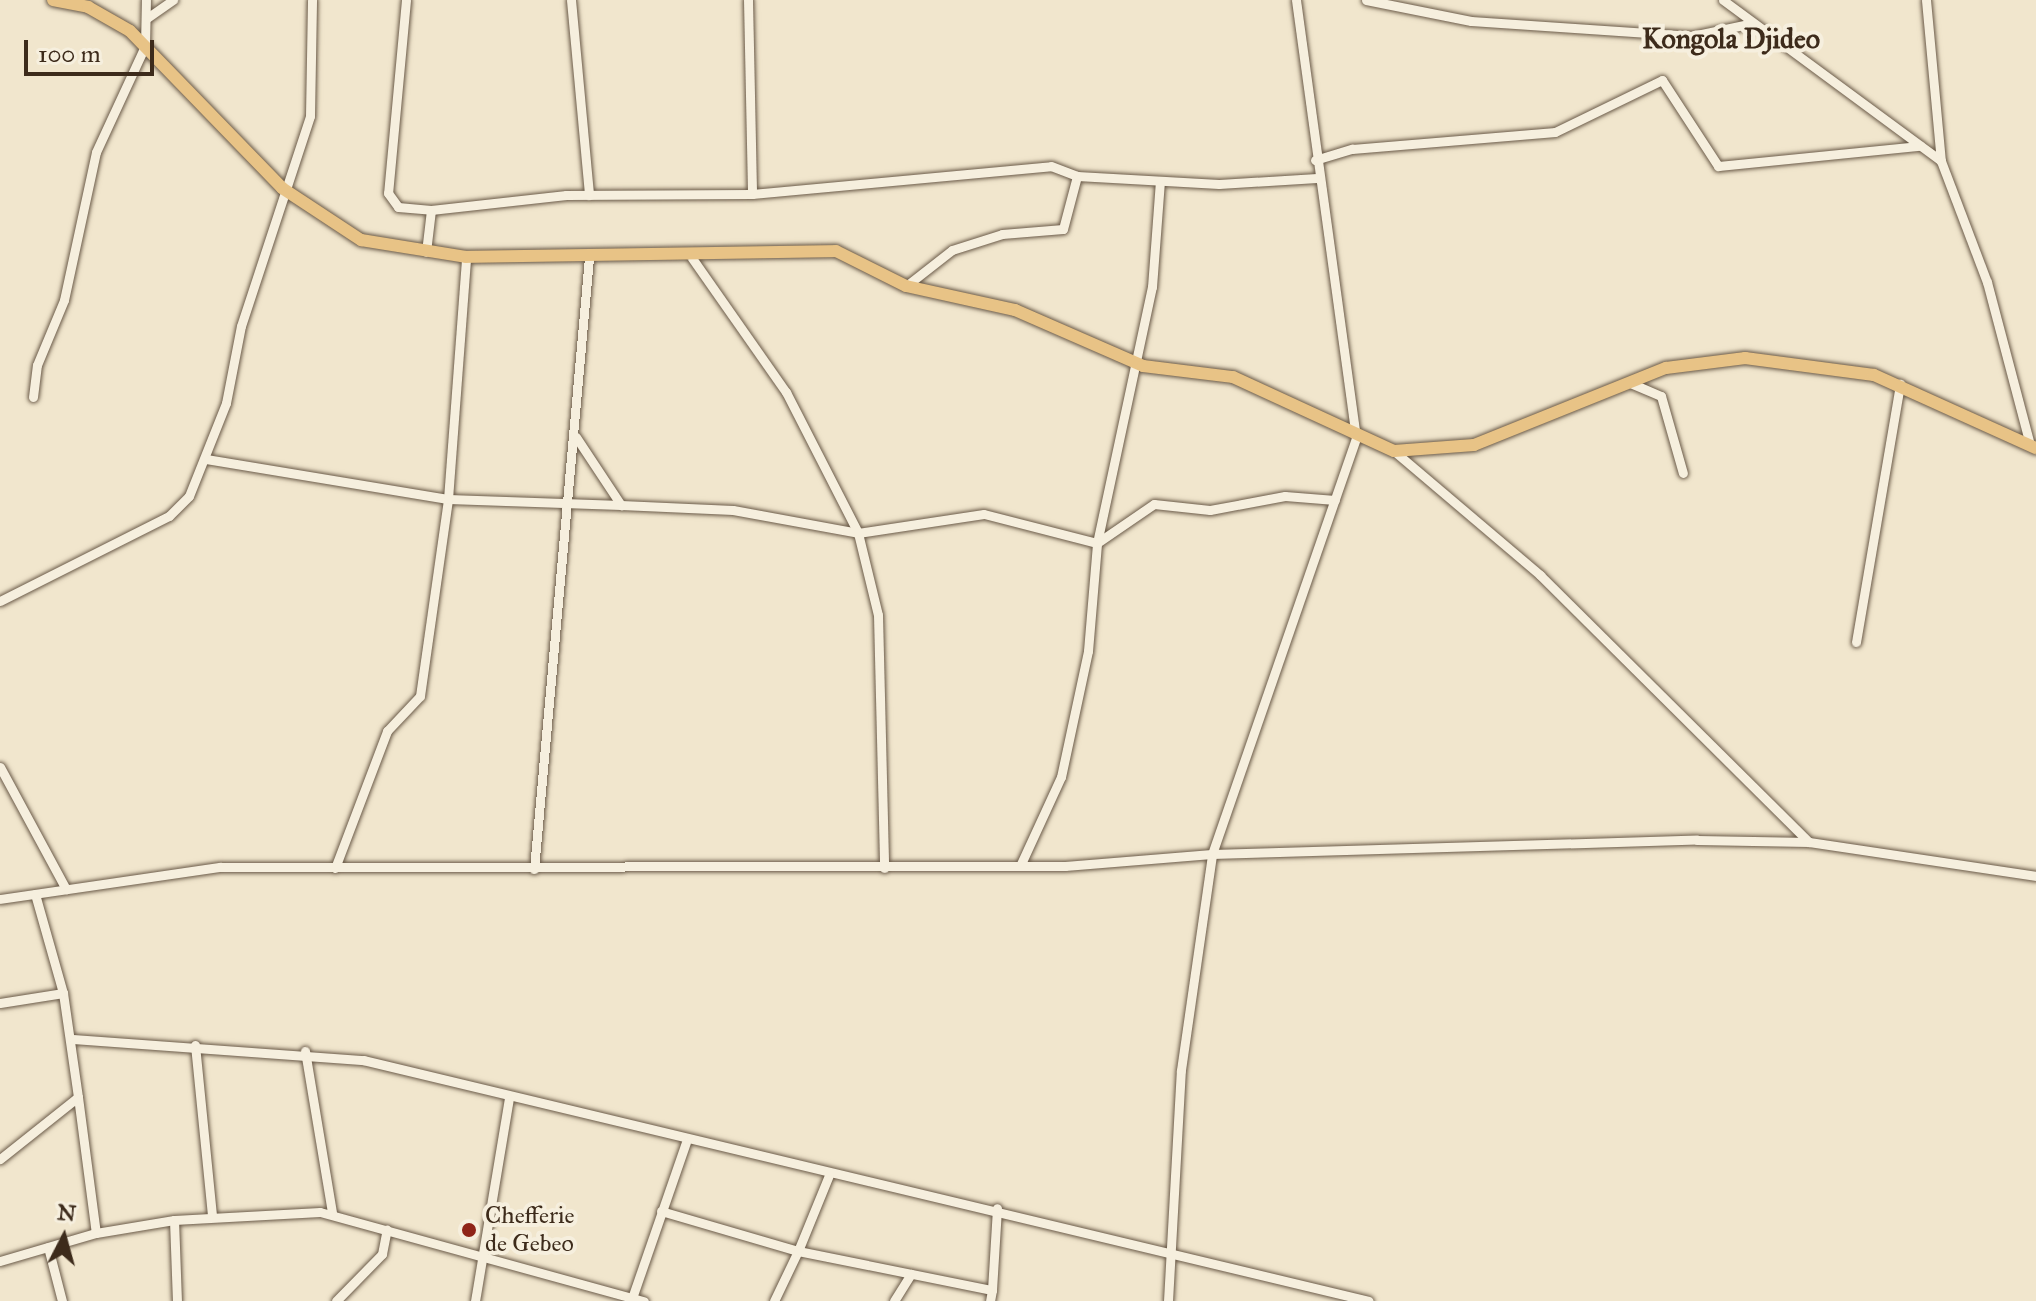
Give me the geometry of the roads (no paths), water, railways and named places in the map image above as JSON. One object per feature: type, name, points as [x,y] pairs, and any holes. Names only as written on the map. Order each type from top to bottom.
[{"type":"main road","points":[[53,0],[110,18],[145,46],[282,188],[345,234],[426,252],[466,257],[692,258],[836,251],[906,286],[1015,310],[1132,361],[1233,377],[1356,438],[1394,451],[1474,445],[1666,368],[1745,358],[1900,384],[2033,444]]},
{"type":"street","points":[[33,397],[37,365],[64,300],[96,152],[145,46],[146,0]]},
{"type":"street","points":[[147,18],[173,0]]},
{"type":"street","points":[[0,601],[169,516],[189,496],[206,459],[282,188],[310,116],[312,0]]},
{"type":"street","points":[[406,0],[388,193],[398,207],[431,210],[589,195],[752,194],[1051,166],[1077,176],[1160,181],[1317,178]]},
{"type":"street","points":[[571,0],[589,195]]},
{"type":"street","points":[[748,0],[752,194]]},
{"type":"street","points":[[1168,1301],[1181,1070],[1212,854],[1356,438],[1317,178],[1296,0]]},
{"type":"street","points":[[1366,0],[1471,21],[1692,36],[1748,24]]},
{"type":"street","points":[[1723,0],[1748,24],[1941,161]]},
{"type":"street","points":[[1926,0],[1941,161],[1987,282],[2033,444]]},
{"type":"street","points":[[1315,160],[1352,149],[1555,132],[1662,80],[1718,166],[1920,146]]},
{"type":"street","points":[[906,286],[952,250],[1002,234],[1063,229],[1077,176]]},
{"type":"street","points":[[1020,866],[1061,777],[1088,651],[1097,543],[1132,361],[1152,287],[1160,181]]},
{"type":"street","points":[[426,252],[431,210]]},
{"type":"street","points":[[335,868],[387,731],[420,696],[448,499],[466,257]]},
{"type":"street","points":[[534,869],[576,437],[589,258]]},
{"type":"street","points":[[692,258],[786,392],[858,533],[878,615],[884,868]]},
{"type":"street","points":[[1628,382],[1661,396],[1683,473]]},
{"type":"street","points":[[1856,642],[1900,384]]},
{"type":"street","points":[[576,437],[621,505]]},
{"type":"street","points":[[1394,451],[1540,575],[1809,842]]},
{"type":"street","points":[[206,459],[448,499],[733,510],[858,533],[984,514],[1097,543],[1154,504],[1210,510],[1285,496],[1335,500]]},
{"type":"street","points":[[0,767],[66,889]]},
{"type":"street","points":[[0,899],[220,867],[1020,866],[1212,854],[1809,842],[2036,876]]},
{"type":"street","points":[[35,894],[74,1039],[78,1097],[96,1233]]},
{"type":"street","points":[[0,1003],[63,993]]},
{"type":"street","points":[[74,1039],[305,1051],[829,1175],[997,1208],[1369,1301]]},
{"type":"street","points":[[195,1045],[212,1216]]},
{"type":"street","points":[[305,1051],[332,1213]]},
{"type":"street","points":[[0,1159],[78,1097]]},
{"type":"street","points":[[475,1301],[477,1255],[509,1097]]},
{"type":"street","points":[[631,1299],[686,1142]]},
{"type":"street","points":[[774,1301],[829,1175]]},
{"type":"street","points":[[661,1211],[798,1251],[911,1274],[991,1296],[997,1208]]},
{"type":"street","points":[[0,1261],[96,1233],[174,1220],[332,1213],[644,1301]]},
{"type":"street","points":[[174,1220],[177,1301]]},
{"type":"street","points":[[336,1301],[382,1254],[387,1229]]},
{"type":"street","points":[[48,1247],[62,1301]]},
{"type":"street","points":[[894,1301],[911,1274]]},
{"type":"place","name":"Chefferie de Gebeo","points":[[469,1230]]},
{"type":"district","name":"Kongola Djideo","points":[[1731,39]]}]
